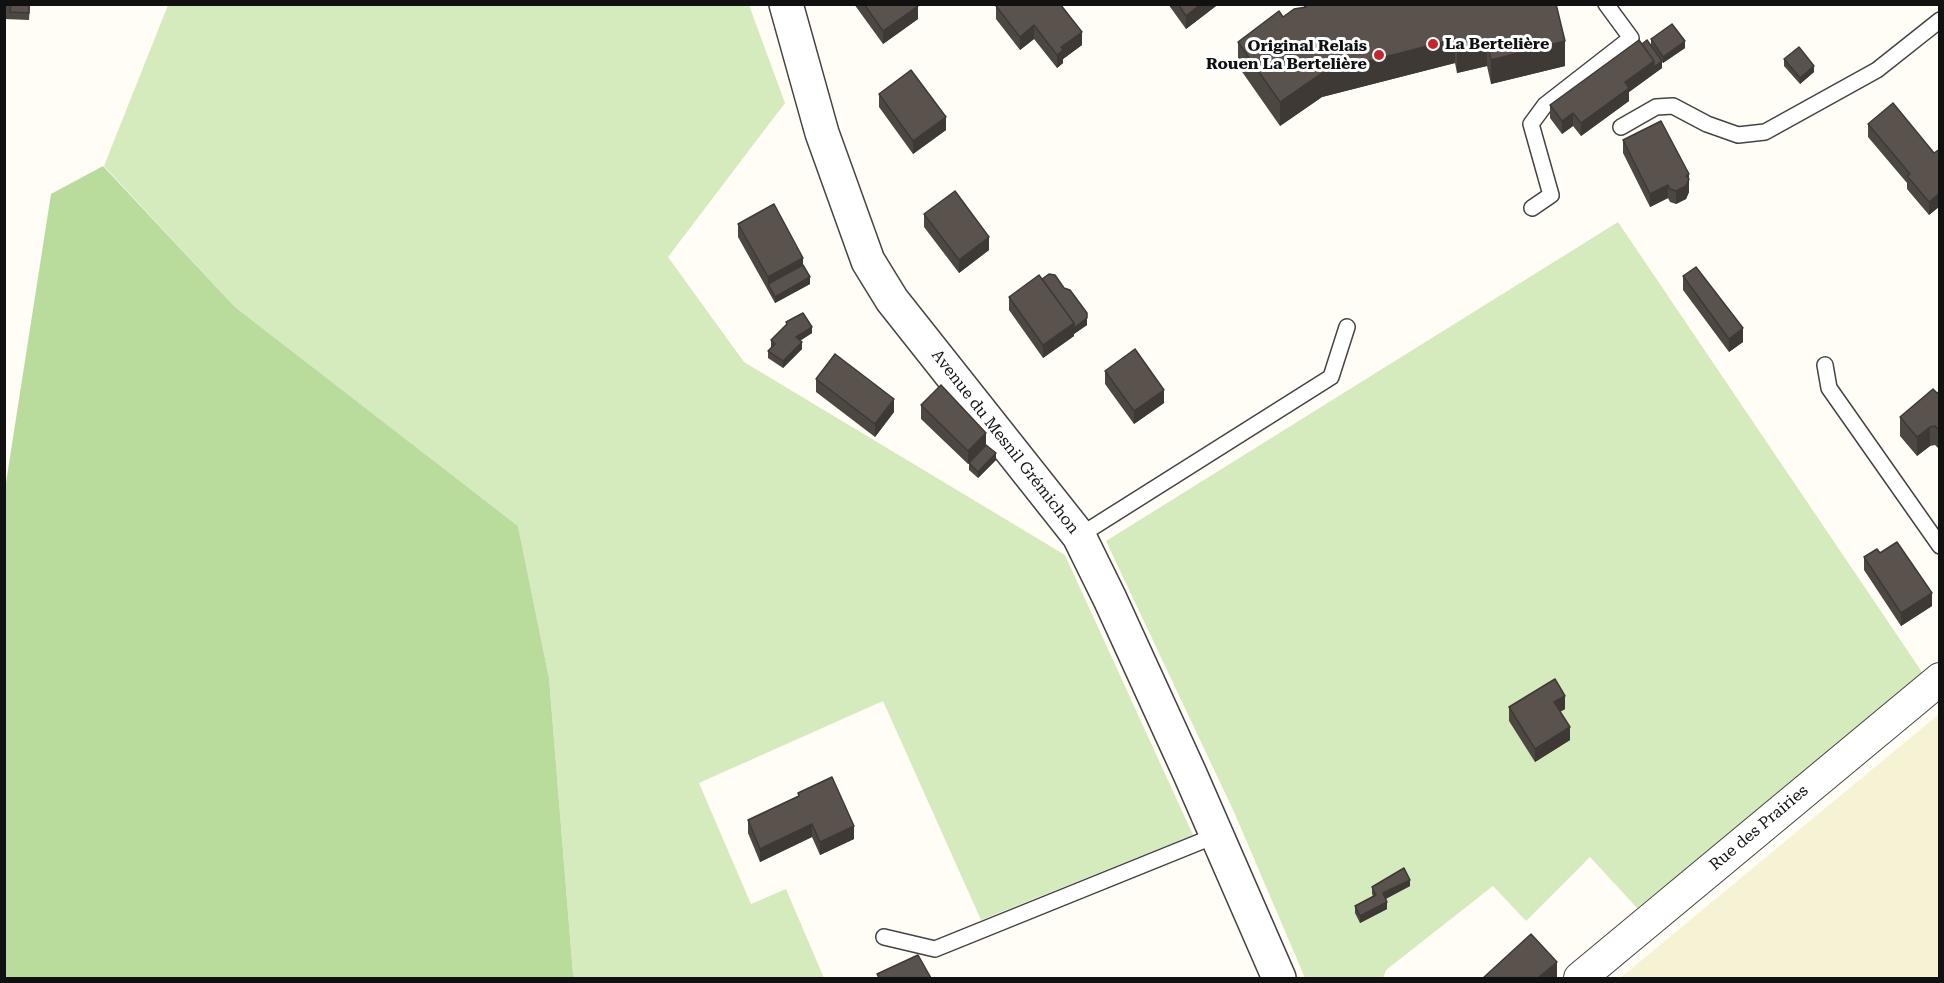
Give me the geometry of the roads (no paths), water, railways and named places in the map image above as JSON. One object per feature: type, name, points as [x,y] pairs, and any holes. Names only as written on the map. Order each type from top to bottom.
[{"type":"street","name":"Avenue du Mesnil Grémichon","points":[[786,4],[822,133],[868,261],[892,300],[1079,536],[1129,640],[1279,978]]},
{"type":"street","name":"Rue des Prairies","points":[[1580,978],[1940,679]]},
{"type":"lane","points":[[1532,208],[1551,195],[1531,124],[1545,105],[1631,38],[1606,4]]},
{"type":"lane","points":[[1621,127],[1656,107],[1673,106],[1707,124],[1738,135],[1765,132],[1877,70],[1940,20]]},
{"type":"lane","points":[[1079,536],[1331,377],[1347,327]]},
{"type":"lane","points":[[1825,365],[1829,388],[1940,546]]},
{"type":"lane","points":[[884,937],[935,949],[1217,835]]},
{"type":"place","name":"La Bertelière","points":[[1433,44]]},
{"type":"place","name":"Original Relais Rouen La Bertelière","points":[[1379,55]]}]
